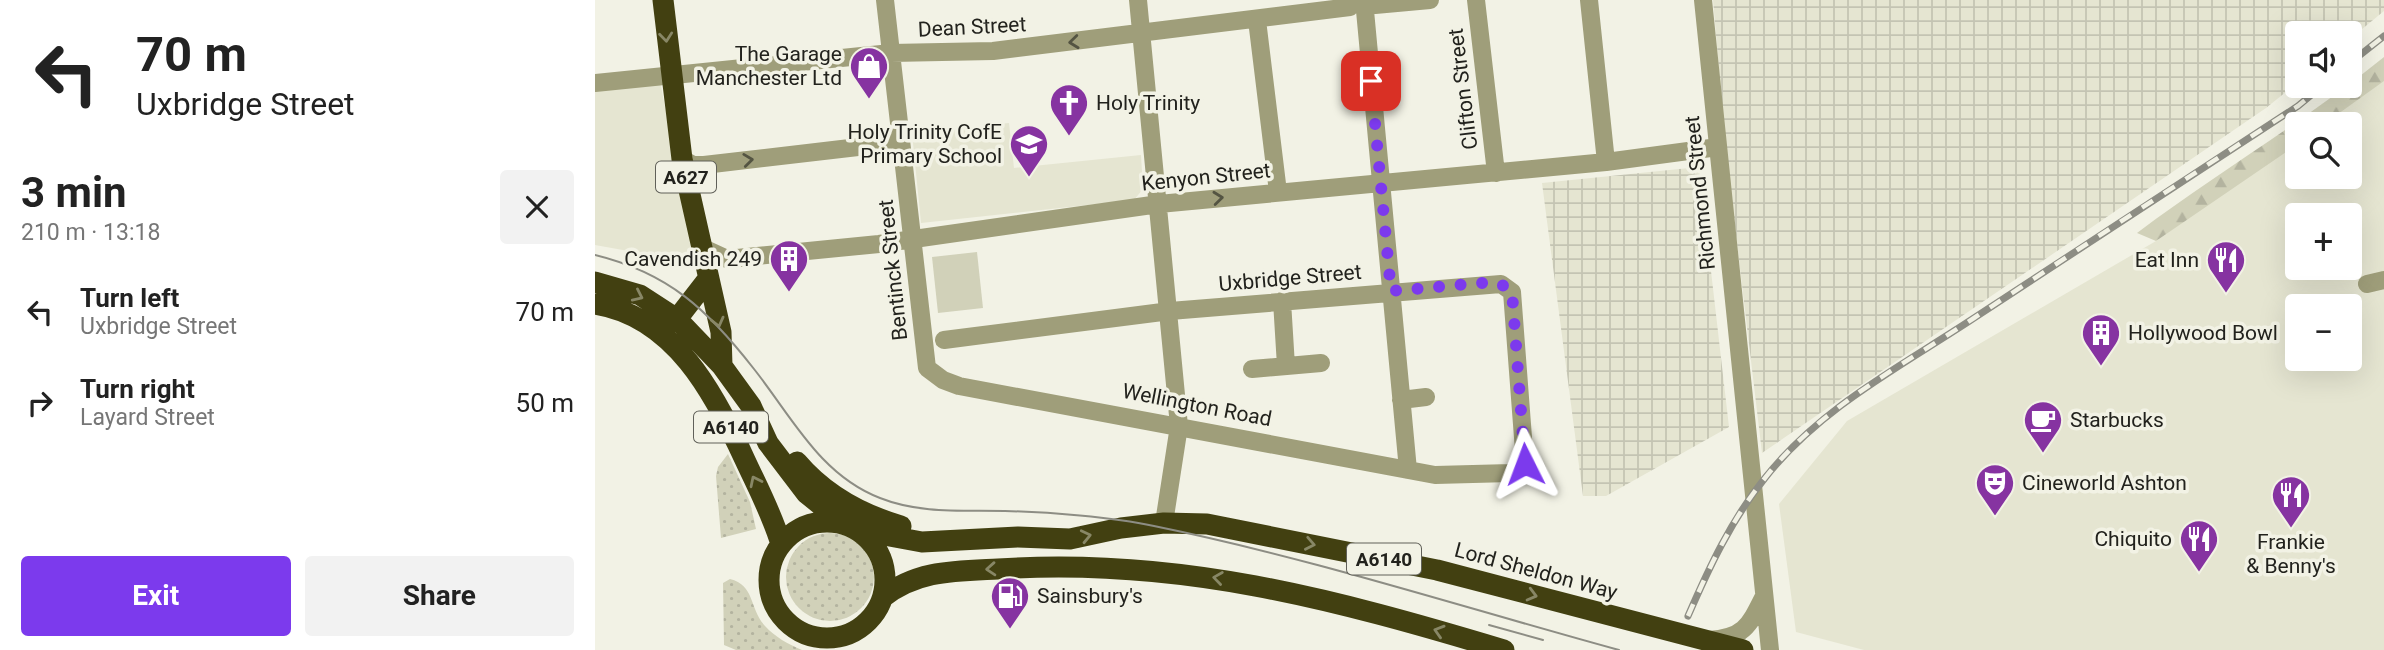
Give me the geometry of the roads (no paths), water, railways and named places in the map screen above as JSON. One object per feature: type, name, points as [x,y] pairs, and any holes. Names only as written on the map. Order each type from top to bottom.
[{"type":"highway","name":"A627","points":[[663,0],[682,159],[708,279]]},
{"type":"highway","points":[[595,304],[624,311],[654,328],[677,319],[708,279]]},
{"type":"highway","points":[[708,279],[721,332],[722,366]]},
{"type":"highway","name":"A6140","points":[[595,282],[639,295],[677,319]]},
{"type":"highway","name":"Lord Sheldon Way","points":[[677,319],[722,366],[751,406],[768,443],[806,494],[851,527],[922,542],[1018,537],[1070,539],[1121,528],[1164,523],[1207,524],[1437,570],[1700,641],[1743,650]]},
{"type":"highway","name":"A6140","points":[[654,328],[675,346],[704,382],[730,425],[772,516],[781,544],[770,566],[770,594],[783,618],[803,633],[831,638],[848,634],[871,617],[882,598],[913,579],[959,571],[1060,565],[1212,576],[1374,611],[1504,650]]},
{"type":"highway","name":"A6140","points":[[751,406],[811,479],[844,504],[875,519],[916,530],[1018,537]]},
{"type":"highway","points":[[781,544],[794,532],[811,524],[828,522],[851,527],[870,540],[882,560],[885,574],[882,598]]},
{"type":"street","name":"Bentinck Street","points":[[885,0],[927,368]]},
{"type":"street","points":[[1138,0],[1179,426],[1164,523]]},
{"type":"street","name":"Dean Street","points":[[595,83],[891,54],[993,51],[1257,20],[1359,4],[1430,0]]},
{"type":"street","name":"Clifton Street","points":[[1476,0],[1496,173]]},
{"type":"street","points":[[1589,0],[1606,162]]},
{"type":"street","name":"Richmond Street","points":[[1703,0],[1764,596]]},
{"type":"street","points":[[1359,4],[1381,182],[1408,470]]},
{"type":"street","points":[[1257,20],[1278,192]]},
{"type":"street","points":[[682,159],[693,165],[704,165],[901,142]]},
{"type":"street","name":"Kenyon Street","points":[[703,248],[727,259],[912,240],[1159,204],[1606,162],[1718,147]]},
{"type":"street","name":"Uxbridge Street","points":[[955,344],[1170,311],[1492,282],[1501,284],[1512,292],[1525,464],[1511,473],[1463,475]]},
{"type":"street","points":[[1282,301],[1286,366]]},
{"type":"street","points":[[1252,369],[1321,363]]},
{"type":"street","name":"Wellington Road","points":[[927,368],[943,380],[959,386],[1408,470],[1463,475]]},
{"type":"street","points":[[1401,400],[1426,397]]},
{"type":"street","points":[[1700,641],[1738,635],[1749,625],[1764,596]]},
{"type":"street","points":[[1764,596],[1770,650]]},
{"type":"tram line","points":[[595,255],[645,272],[666,283],[703,312],[737,348],[824,460],[859,488],[880,498],[926,509],[1060,514],[1154,526],[1330,568],[1619,650]]},
{"type":"tram line","points":[[1489,625],[1543,640]]},
{"type":"railway","points":[[2362,53],[2384,36]]},
{"type":"railway","points":[[1688,616],[1731,527],[1753,494],[1787,453],[1836,409],[2308,98]]},
{"type":"place","name":"The Garage Manchester Ltd","points":[[869,100]]},
{"type":"place","name":"Holy Trinity","points":[[1069,137]]},
{"type":"place","name":"Holy Trinity CofE Primary School","points":[[1029,178]]},
{"type":"place","name":"Cavendish 249","points":[[789,293]]},
{"type":"place","name":"Eat Inn","points":[[2226,294]]},
{"type":"place","name":"Hollywood Bowl","points":[[2101,367]]},
{"type":"place","name":"Starbucks","points":[[2043,454]]},
{"type":"place","name":"Cineworld Ashton","points":[[1995,517]]},
{"type":"place","name":"Frankie & Benny's","points":[[2291,529]]},
{"type":"place","name":"Chiquito","points":[[2199,573]]},
{"type":"place","name":"Sainsbury's","points":[[1010,630]]}]
